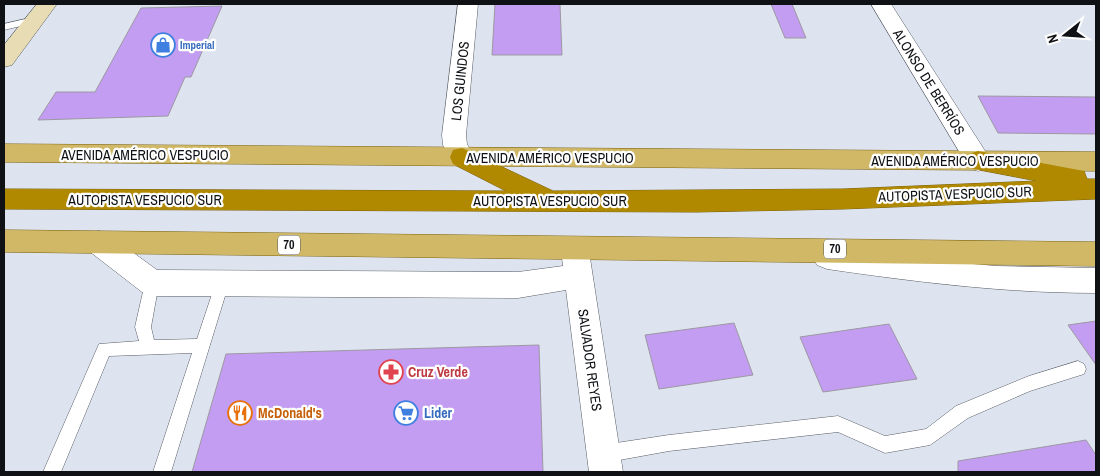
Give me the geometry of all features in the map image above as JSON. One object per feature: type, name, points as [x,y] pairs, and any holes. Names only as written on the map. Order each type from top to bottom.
[{"type":"highway","points":[[462,157],[555,201]]},
{"type":"highway","points":[[978,160],[1096,182]]},
{"type":"highway","name":"AUTOPISTA VESPUCIO SUR","points":[[4,199],[696,202],[1096,189]]},
{"type":"main road","points":[[4,60],[46,4]]},
{"type":"main road","name":"AVENIDA AMÉRICO VESPUCIO","points":[[4,154],[1096,162]]},
{"type":"main road","name":"70","points":[[4,241],[576,262],[769,248],[1096,254]]},
{"type":"street","name":"LOS GUINDOS","points":[[462,157],[455,145],[454,135],[468,4]]},
{"type":"street","name":"ALONSO DE BERRÍOS","points":[[880,4],[978,160]]},
{"type":"street","points":[[99,243],[152,283],[518,285],[576,262]]},
{"type":"street","points":[[769,248],[938,273],[996,278],[1096,281]]},
{"type":"street","name":"SALVADOR REYES","points":[[576,262],[604,463]]},
{"type":"lane","points":[[4,27],[34,20]]},
{"type":"lane","points":[[148,348],[143,327],[152,283]]},
{"type":"lane","points":[[162,472],[222,283]]},
{"type":"lane","points":[[52,472],[104,349],[202,346]]},
{"type":"lane","points":[[604,463],[669,443],[838,424],[885,445],[930,437],[962,412],[1029,384],[1078,369]]},
{"type":"building","points":[[495,4],[560,4],[562,55],[492,55]]},
{"type":"building","points":[[771,4],[792,4],[806,38],[785,38]]},
{"type":"building","name":"Imperial","points":[[222,6],[191,77],[185,77],[168,116],[38,120],[56,92],[95,92],[141,8]]},
{"type":"building","points":[[978,96],[1096,97],[1096,134],[998,133]]},
{"type":"building","points":[[1096,321],[1096,365],[1068,325]]},
{"type":"building","points":[[734,323],[753,375],[659,389],[645,335]]},
{"type":"building","points":[[889,324],[917,379],[823,392],[800,337]]},
{"type":"building","name":"Lider","points":[[539,345],[543,472],[192,472],[226,354]]},
{"type":"building","points":[[1086,440],[1096,455],[1096,472],[958,472],[958,461]]},
{"type":"place","name":"Imperial","points":[[163,45]]},
{"type":"place","name":"Cruz Verde","points":[[391,372]]},
{"type":"place","name":"McDonald's","points":[[240,413]]},
{"type":"place","name":"Lider","points":[[406,413]]}]
